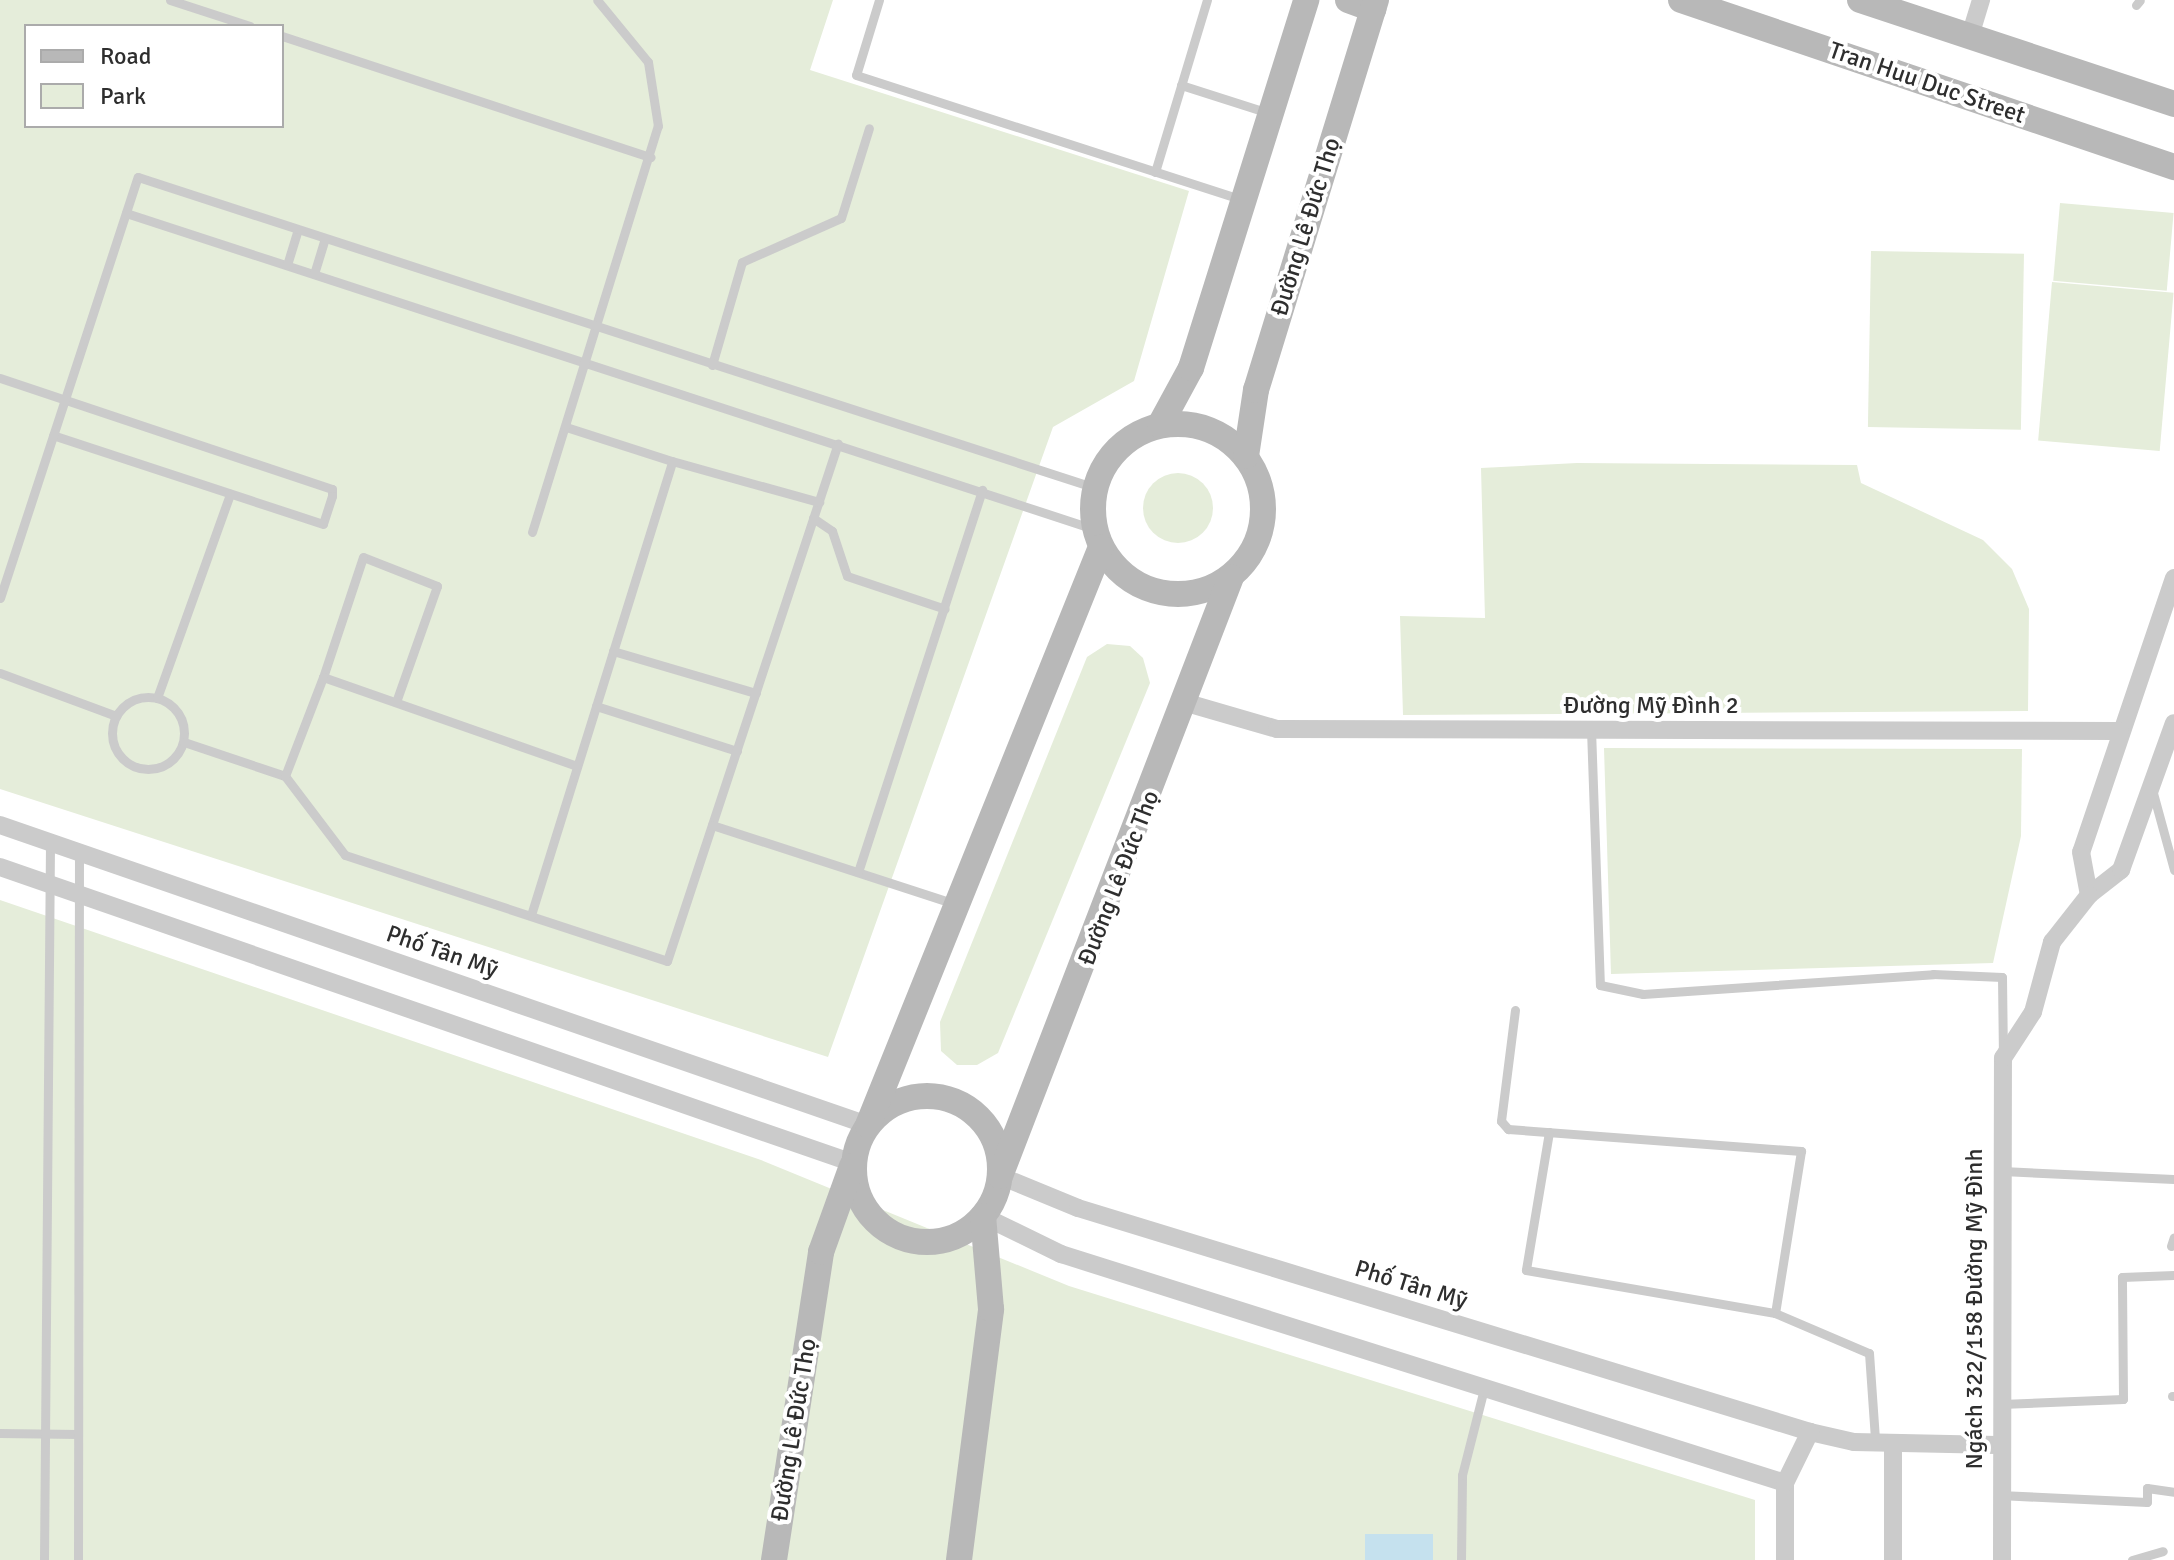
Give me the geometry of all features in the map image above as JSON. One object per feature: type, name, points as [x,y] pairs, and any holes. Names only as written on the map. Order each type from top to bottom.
[{"type":"main road","points":[[1348,0],[1377,3]]},
{"type":"main road","name":"Tran Huu Duc Street","points":[[1681,0],[2174,167]]},
{"type":"main road","points":[[1860,0],[2174,104]]},
{"type":"main road","points":[[1160,425],[1191,368],[1305,1]]},
{"type":"main road","name":"Đường Lê Đức Thọ","points":[[1246,456],[1256,390],[1377,3]]},
{"type":"main road","points":[[983,1216],[946,1240],[898,1237],[862,1205],[853,1163],[958,905],[1098,538],[1096,488],[1115,450],[1160,425],[1192,424],[1222,435],[1246,456],[1258,478],[1262,526],[1231,577],[1197,592],[1152,590],[1132,581],[1098,538]]},
{"type":"main road","name":"Đường Lê Đức Thọ","points":[[1000,1176],[1187,703],[1231,577]]},
{"type":"main road","points":[[868,1125],[895,1102],[943,1097],[984,1122],[996,1143],[1000,1176],[983,1216],[991,1309],[959,1560]]},
{"type":"main road","name":"Đường Lê Đức Thọ","points":[[774,1560],[821,1252],[853,1163]]},
{"type":"street","points":[[1970,36],[1981,0]]},
{"type":"street","points":[[2089,895],[2081,852],[2174,578]]},
{"type":"street","name":"Đường Mỹ Đình 2","points":[[1187,703],[1277,729],[2120,731]]},
{"type":"street","points":[[2003,1058],[2033,1012],[2052,942],[2089,895],[2121,870],[2173,729]]},
{"type":"street","name":"Phố Tân Mỹ","points":[[0,825],[868,1125]]},
{"type":"street","points":[[0,867],[853,1163]]},
{"type":"street","name":"Ngách 322/158 Đường Mỹ Đình","points":[[2002,1560],[1997,1445],[2001,1404],[1998,1170],[2003,1058]]},
{"type":"street","name":"Phố Tân Mỹ","points":[[1000,1176],[1093,1213],[1810,1432],[1893,1444],[1997,1445]]},
{"type":"street","points":[[983,1216],[1061,1254],[1785,1483]]},
{"type":"street","points":[[1785,1560],[1785,1483],[1810,1432]]},
{"type":"street","points":[[1893,1444],[1893,1560]]},
{"type":"lane","points":[[170,0],[244,24]]},
{"type":"lane","points":[[532,532],[651,157],[658,126],[654,80],[631,37],[597,0]]},
{"type":"lane","points":[[879,0],[856,75],[1242,200]]},
{"type":"lane","points":[[1155,172],[1207,0]]},
{"type":"lane","points":[[284,37],[651,157]]},
{"type":"lane","points":[[1181,85],[1270,113]]},
{"type":"lane","points":[[712,365],[742,262],[841,218],[869,128]]},
{"type":"lane","points":[[0,598],[138,177],[597,329],[1096,488]]},
{"type":"lane","points":[[126,213],[982,490],[1098,538]]},
{"type":"lane","points":[[287,265],[298,230]]},
{"type":"lane","points":[[314,274],[325,239]]},
{"type":"lane","points":[[0,378],[333,491],[323,524],[53,435]]},
{"type":"lane","points":[[566,427],[672,461],[819,502]]},
{"type":"lane","points":[[184,742],[285,776],[345,855],[667,961],[838,443]]},
{"type":"lane","points":[[531,915],[672,461]]},
{"type":"lane","points":[[858,872],[982,490]]},
{"type":"lane","points":[[157,698],[230,494]]},
{"type":"lane","points":[[813,518],[832,531],[847,576],[945,609]]},
{"type":"lane","points":[[285,776],[323,677],[363,557],[437,586],[396,702]]},
{"type":"lane","points":[[613,651],[756,693]]},
{"type":"lane","points":[[0,673],[116,716]]},
{"type":"lane","points":[[323,677],[577,766]]},
{"type":"lane","points":[[157,698],[176,709],[184,742],[171,762],[135,767],[112,740],[116,716],[133,700],[157,698]]},
{"type":"lane","points":[[596,706],[737,751]]},
{"type":"lane","points":[[1591,729],[1600,985],[1643,994],[1933,974],[2002,977],[2003,1058]]},
{"type":"lane","points":[[2152,790],[2174,870]]},
{"type":"lane","points":[[712,825],[958,905]]},
{"type":"lane","points":[[44,1560],[50,842]]},
{"type":"lane","points":[[78,1560],[79,852]]},
{"type":"lane","points":[[1515,1010],[1501,1121],[1508,1129],[1801,1151],[1775,1313]]},
{"type":"lane","points":[[1549,1132],[1526,1270],[1775,1313],[1869,1353],[1875,1439]]},
{"type":"lane","points":[[1998,1170],[2174,1179]]},
{"type":"lane","points":[[2001,1404],[2123,1399],[2122,1277],[2174,1275]]},
{"type":"lane","points":[[1461,1560],[1462,1475],[1484,1389]]},
{"type":"lane","points":[[0,1433],[78,1434]]},
{"type":"lane","points":[[1999,1495],[2147,1502],[2147,1488],[2174,1492]]},
{"type":"lane","points":[[2132,1560],[2163,1551]]},
{"type":"green space","points":[[0,0],[833,0],[810,70],[1189,191],[1134,381],[1053,427],[828,1057],[0,789]]},
{"type":"green space","points":[[2060,203],[2174,213],[2167,291],[2053,281]]},
{"type":"green space","points":[[1871,251],[2024,254],[2021,430],[1868,427]]},
{"type":"green space","points":[[2052,282],[2174,293],[2160,451],[2038,440]]},
{"type":"green space","points":[[1577,463],[1857,465],[1861,483],[1983,540],[2012,569],[2029,609],[2028,711],[1403,715],[1400,616],[1485,618],[1481,468]]},
{"type":"green space","points":[[1178,473],[1197,479],[1207,489],[1213,508],[1207,527],[1197,537],[1178,543],[1159,537],[1149,527],[1143,508],[1149,489],[1159,479]]},
{"type":"green space","points":[[1107,644],[1130,646],[1143,658],[1150,683],[998,1053],[977,1065],[957,1065],[941,1051],[940,1022],[1087,657]]},
{"type":"green space","points":[[1604,748],[2022,749],[2021,836],[1993,963],[1611,974]]},
{"type":"green space","points":[[0,900],[761,1160],[1069,1286],[1755,1500],[1755,1560],[0,1560]]},
{"type":"water","points":[[1365,1534],[1433,1534],[1433,1560],[1365,1560]]}]
